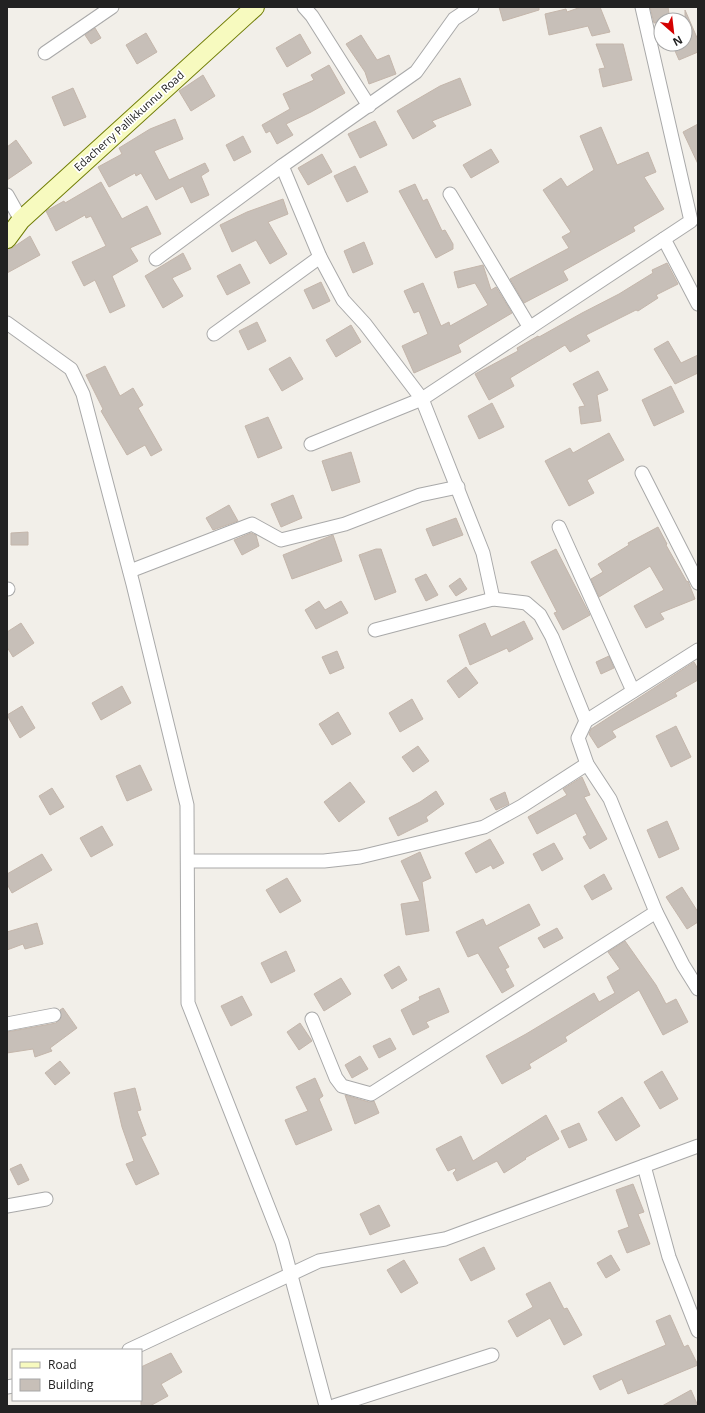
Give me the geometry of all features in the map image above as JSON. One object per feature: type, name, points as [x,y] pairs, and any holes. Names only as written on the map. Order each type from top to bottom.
[{"type":"main road","name":"Edacherry Pallikkunnu Road","points":[[7,239],[21,220],[255,7]]},
{"type":"street","points":[[45,53],[112,7]]},
{"type":"street","points":[[304,7],[312,16],[369,106]]},
{"type":"street","points":[[156,259],[282,166],[416,72],[454,19],[472,7]]},
{"type":"street","points":[[311,444],[422,399],[694,219],[642,7]]},
{"type":"street","points":[[282,166],[320,257],[344,300],[422,399],[483,553],[493,599]]},
{"type":"street","points":[[450,194],[530,328]]},
{"type":"street","points":[[7,195],[21,220]]},
{"type":"street","points":[[664,239],[698,304]]},
{"type":"street","points":[[214,334],[320,257]]},
{"type":"street","points":[[7,323],[70,369],[83,394],[130,571],[187,805],[188,1003],[282,1242],[326,1406]]},
{"type":"street","points":[[642,473],[698,583]]},
{"type":"street","points":[[130,571],[252,524],[281,540],[345,524],[420,495],[458,487]]},
{"type":"street","points":[[559,527],[633,691]]},
{"type":"street","points":[[375,630],[493,599],[526,603],[540,615],[552,637],[586,720]]},
{"type":"street","points":[[698,650],[586,720],[578,738],[587,764],[610,799],[656,912],[683,966],[698,989]]},
{"type":"street","points":[[188,861],[324,862],[360,857],[484,827],[522,806],[587,764]]},
{"type":"street","points":[[312,1019],[336,1078],[342,1086],[371,1094],[656,912]]},
{"type":"street","points":[[7,1024],[54,1015]]},
{"type":"street","points":[[131,1349],[319,1261],[445,1239],[698,1146]]},
{"type":"street","points":[[644,1166],[669,1257],[698,1331]]},
{"type":"street","points":[[7,1206],[46,1199]]},
{"type":"street","points":[[334,1406],[492,1355]]},
{"type":"building","points":[[499,7],[539,7],[539,10],[503,21]]},
{"type":"building","points":[[581,7],[600,7],[610,32],[592,36],[588,26],[549,35],[545,14],[566,9],[567,12]]},
{"type":"building","points":[[650,7],[668,7],[669,12],[653,12],[653,19]]},
{"type":"building","points":[[95,28],[101,38],[91,44],[85,35]]},
{"type":"building","points":[[693,28],[698,40],[698,52],[679,60],[676,52],[693,52]]},
{"type":"building","points":[[146,33],[157,52],[137,64],[126,45]]},
{"type":"building","points":[[300,34],[311,53],[287,67],[276,48]]},
{"type":"building","points":[[361,35],[377,60],[389,55],[396,74],[369,84],[365,72],[346,44]]},
{"type":"building","points":[[596,44],[623,44],[632,80],[603,87],[599,69],[605,68]]},
{"type":"building","points":[[329,65],[345,93],[286,124],[293,135],[277,144],[270,131],[266,133],[262,125],[290,109],[283,94],[314,80],[311,75]]},
{"type":"building","points":[[203,75],[215,96],[191,111],[179,91]]},
{"type":"building","points":[[460,78],[471,105],[432,121],[436,126],[413,139],[397,111],[440,86]]},
{"type":"building","points":[[73,88],[86,117],[64,126],[52,97]]},
{"type":"building","points":[[175,119],[183,139],[154,151],[169,180],[205,163],[209,171],[201,176],[209,195],[191,203],[183,186],[156,200],[141,173],[136,176],[135,173],[109,187],[98,167],[122,154],[119,148],[150,129]]},
{"type":"building","points":[[375,121],[387,145],[360,158],[348,134]]},
{"type":"building","points":[[698,124],[698,164],[683,132]]},
{"type":"building","points":[[601,127],[617,165],[648,152],[656,172],[644,177],[664,209],[633,227],[635,231],[563,271],[568,280],[524,303],[510,279],[569,248],[562,237],[571,232],[543,190],[561,178],[567,187],[594,170],[580,136]]},
{"type":"building","points":[[243,136],[251,152],[234,161],[226,145]]},
{"type":"building","points":[[16,140],[32,163],[7,180],[7,147]]},
{"type":"building","points":[[491,149],[499,162],[471,178],[463,165]]},
{"type":"building","points":[[322,154],[332,172],[308,185],[298,168]]},
{"type":"building","points":[[355,166],[368,192],[347,202],[334,176]]},
{"type":"building","points":[[101,182],[122,219],[147,206],[161,234],[130,248],[138,261],[112,276],[125,306],[110,313],[95,280],[84,286],[72,262],[106,246],[91,216],[86,218],[85,215],[56,231],[46,211],[64,201],[65,203]]},
{"type":"building","points":[[415,184],[423,201],[427,199],[442,231],[445,230],[453,244],[453,249],[436,258],[399,191]]},
{"type":"building","points":[[283,199],[288,214],[268,222],[287,254],[270,264],[256,240],[232,252],[220,225],[247,212]]},
{"type":"building","points":[[30,236],[40,255],[7,273],[7,249],[12,248]]},
{"type":"building","points":[[364,242],[373,264],[353,273],[344,251]]},
{"type":"building","points":[[183,253],[191,269],[172,278],[183,296],[163,308],[145,276]]},
{"type":"building","points":[[667,263],[678,284],[656,295],[658,298],[638,311],[636,310],[586,335],[590,341],[570,352],[565,345],[510,378],[514,386],[489,400],[475,374],[518,351],[517,348],[538,336],[539,337],[619,294],[653,273],[652,270]]},
{"type":"building","points":[[240,264],[250,283],[227,295],[217,276]]},
{"type":"building","points":[[483,265],[491,290],[496,287],[512,313],[458,345],[461,352],[414,373],[402,346],[428,334],[419,311],[414,313],[404,291],[423,283],[441,326],[449,322],[450,326],[488,305],[475,283],[458,288],[454,272]]},
{"type":"building","points":[[321,282],[330,301],[313,309],[304,290]]},
{"type":"building","points":[[257,322],[266,341],[248,350],[239,331]]},
{"type":"building","points":[[351,325],[361,342],[336,357],[326,340]]},
{"type":"building","points":[[668,341],[681,363],[698,355],[698,373],[675,384],[654,349]]},
{"type":"building","points":[[290,357],[303,379],[282,391],[269,369]]},
{"type":"building","points":[[105,366],[120,396],[133,388],[143,405],[138,408],[162,450],[151,456],[145,445],[127,455],[101,411],[103,409],[86,375]]},
{"type":"building","points":[[598,371],[608,390],[597,395],[601,421],[581,424],[579,407],[585,406],[573,384]]},
{"type":"building","points":[[671,386],[684,412],[654,426],[642,400]]},
{"type":"building","points":[[492,403],[504,427],[479,439],[468,416]]},
{"type":"building","points":[[268,417],[282,448],[258,458],[245,426]]},
{"type":"building","points":[[609,433],[624,460],[587,480],[594,493],[569,506],[545,461],[570,448],[573,453]]},
{"type":"building","points":[[351,452],[360,482],[332,491],[322,461]]},
{"type":"building","points":[[293,495],[302,518],[281,527],[271,504]]},
{"type":"building","points":[[229,505],[238,521],[213,530],[206,518]]},
{"type":"building","points":[[456,518],[463,535],[433,546],[426,529]]},
{"type":"building","points":[[658,527],[667,544],[666,545],[687,582],[688,581],[695,599],[660,613],[664,619],[646,628],[634,606],[664,590],[650,566],[599,597],[591,579],[603,572],[598,564],[629,545],[628,543]]},
{"type":"building","points":[[28,532],[28,545],[11,545],[11,533]]},
{"type":"building","points":[[251,533],[256,535],[259,546],[242,555],[234,540]]},
{"type":"building","points":[[333,535],[342,561],[292,579],[283,555]]},
{"type":"building","points":[[376,549],[381,549],[396,592],[375,600],[359,555]]},
{"type":"building","points":[[556,549],[590,615],[563,630],[554,613],[557,612],[531,562]]},
{"type":"building","points":[[426,574],[438,595],[426,601],[415,579]]},
{"type":"building","points":[[460,578],[467,589],[456,596],[449,586]]},
{"type":"building","points":[[319,601],[325,610],[341,601],[348,613],[316,629],[305,610]]},
{"type":"building","points":[[524,621],[533,639],[509,652],[507,648],[470,665],[459,635],[485,623],[491,637]]},
{"type":"building","points":[[21,623],[34,643],[13,657],[7,647],[7,632]]},
{"type":"building","points":[[337,651],[344,668],[330,674],[322,657]]},
{"type":"building","points":[[609,656],[614,668],[601,674],[596,662]]},
{"type":"building","points":[[694,662],[698,669],[698,680],[675,693],[677,696],[612,731],[616,737],[598,748],[589,734],[591,729]]},
{"type":"building","points":[[466,667],[478,683],[459,698],[447,681]]},
{"type":"building","points":[[122,686],[131,703],[101,720],[92,703]]},
{"type":"building","points":[[412,699],[423,719],[400,732],[389,713]]},
{"type":"building","points":[[22,706],[35,728],[20,738],[7,715]]},
{"type":"building","points":[[338,712],[351,734],[332,745],[319,724]]},
{"type":"building","points":[[676,726],[691,757],[671,767],[656,736]]},
{"type":"building","points":[[418,746],[429,761],[413,772],[402,757]]},
{"type":"building","points":[[140,765],[152,790],[127,801],[116,776]]},
{"type":"building","points":[[582,777],[590,795],[584,797],[607,839],[590,849],[583,837],[587,835],[576,813],[537,834],[528,817],[567,795],[563,789]]},
{"type":"building","points":[[350,782],[365,802],[339,822],[324,802]]},
{"type":"building","points":[[52,788],[64,807],[50,815],[39,796]]},
{"type":"building","points":[[436,791],[444,804],[426,817],[428,821],[398,836],[389,818],[420,802]]},
{"type":"building","points":[[505,792],[509,804],[496,810],[490,799]]},
{"type":"building","points":[[667,821],[679,849],[659,858],[647,830]]},
{"type":"building","points":[[102,826],[113,845],[91,857],[80,838]]},
{"type":"building","points":[[490,839],[504,863],[493,869],[491,865],[476,873],[465,853]]},
{"type":"building","points":[[554,843],[563,859],[542,871],[533,854]]},
{"type":"building","points":[[420,852],[431,878],[422,882],[429,931],[406,935],[401,904],[420,901],[401,861]]},
{"type":"building","points":[[42,854],[52,870],[12,893],[7,884],[7,874]]},
{"type":"building","points":[[604,874],[612,889],[592,900],[584,886]]},
{"type":"building","points":[[287,878],[301,901],[280,913],[266,890]]},
{"type":"building","points":[[682,887],[698,912],[698,922],[687,929],[666,897]]},
{"type":"building","points":[[529,904],[540,925],[498,947],[509,967],[505,969],[514,986],[502,993],[478,953],[468,957],[456,932],[483,919],[486,926]]},
{"type":"building","points":[[37,923],[43,944],[25,949],[23,944],[7,950],[7,932]]},
{"type":"building","points":[[557,928],[563,938],[544,948],[538,938]]},
{"type":"building","points":[[625,941],[656,985],[666,1004],[676,999],[688,1022],[663,1035],[639,990],[565,1037],[567,1041],[529,1064],[531,1068],[502,1084],[486,1056],[594,993],[599,1002],[615,993],[607,977],[620,969],[608,952]]},
{"type":"building","points":[[286,951],[295,971],[271,983],[261,963]]},
{"type":"building","points":[[399,966],[407,980],[392,989],[384,975]]},
{"type":"building","points":[[341,978],[351,994],[324,1011],[314,994]]},
{"type":"building","points":[[439,988],[449,1012],[426,1022],[429,1027],[413,1035],[401,1010],[420,1000],[419,997]]},
{"type":"building","points":[[242,996],[252,1015],[231,1026],[221,1006]]},
{"type":"building","points":[[63,1008],[77,1028],[50,1048],[52,1051],[35,1057],[33,1049],[7,1053],[7,1032],[56,1023],[61,1018],[60,1010]]},
{"type":"building","points":[[300,1023],[312,1041],[299,1050],[287,1032]]},
{"type":"building","points":[[390,1038],[396,1049],[379,1058],[373,1046]]},
{"type":"building","points":[[360,1056],[368,1069],[352,1078],[345,1065]]},
{"type":"building","points":[[60,1061],[70,1073],[55,1085],[45,1073]]},
{"type":"building","points":[[662,1071],[678,1099],[660,1109],[644,1082]]},
{"type":"building","points":[[315,1078],[323,1096],[319,1099],[332,1130],[296,1145],[285,1120],[308,1111],[296,1087]]},
{"type":"building","points":[[135,1088],[141,1110],[137,1111],[146,1135],[141,1137],[159,1174],[136,1185],[126,1164],[134,1161],[122,1127],[114,1093]]},
{"type":"building","points":[[345,1095],[369,1102],[374,1101],[379,1113],[355,1124]]},
{"type":"building","points":[[622,1097],[640,1126],[616,1141],[598,1112]]},
{"type":"building","points":[[546,1115],[559,1139],[525,1158],[526,1159],[504,1173],[497,1161],[457,1181],[453,1173],[456,1170],[455,1168],[448,1171],[436,1149],[461,1136],[473,1161]]},
{"type":"building","points":[[579,1123],[587,1140],[569,1148],[561,1131]]},
{"type":"building","points":[[21,1164],[29,1180],[18,1185],[10,1169]]},
{"type":"building","points":[[633,1184],[644,1212],[638,1214],[650,1244],[627,1253],[618,1231],[629,1227],[616,1190]]},
{"type":"building","points":[[379,1205],[390,1226],[370,1235],[360,1214]]},
{"type":"building","points":[[484,1247],[495,1269],[471,1281],[459,1259]]},
{"type":"building","points":[[611,1255],[620,1270],[606,1278],[597,1263]]},
{"type":"building","points":[[404,1260],[418,1283],[401,1293],[387,1270]]},
{"type":"building","points":[[550,1282],[564,1309],[567,1308],[582,1335],[564,1345],[550,1318],[517,1337],[508,1321],[533,1307],[526,1294]]},
{"type":"building","points":[[670,1315],[684,1347],[688,1345],[698,1365],[628,1394],[622,1379],[600,1390],[593,1376],[666,1345],[656,1321]]},
{"type":"building","points":[[171,1353],[182,1372],[161,1384],[168,1396],[150,1406],[141,1406],[142,1367]]},
{"type":"building","points":[[691,1390],[698,1406],[662,1406]]}]
